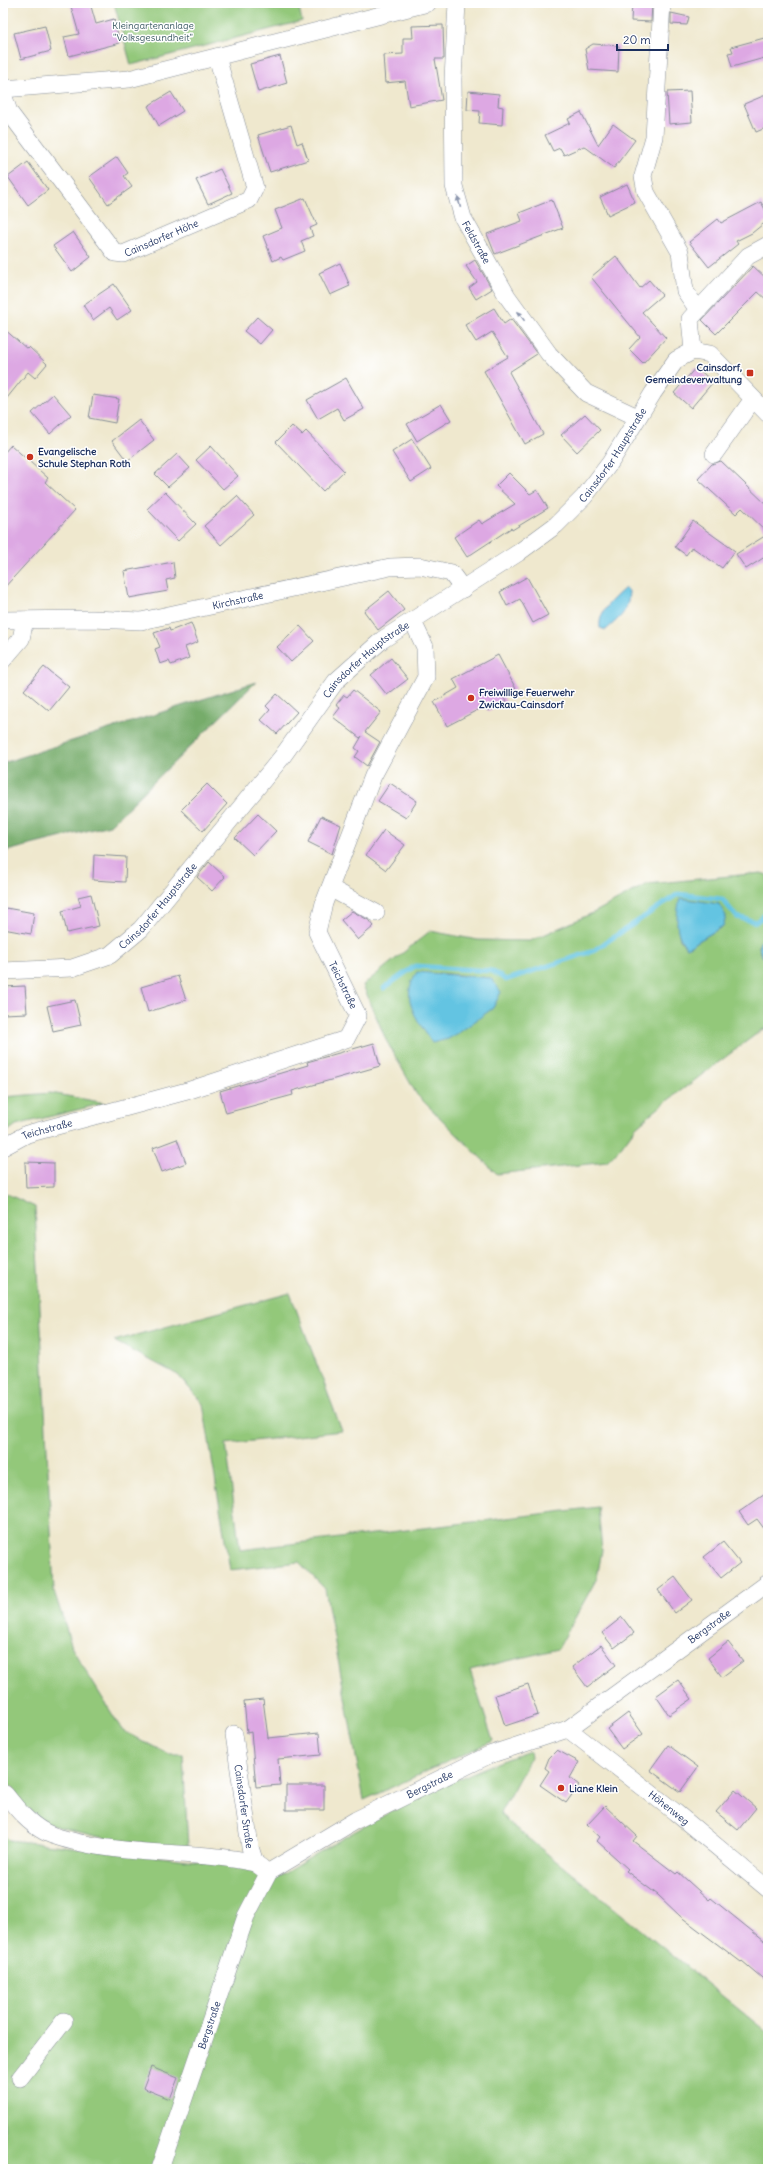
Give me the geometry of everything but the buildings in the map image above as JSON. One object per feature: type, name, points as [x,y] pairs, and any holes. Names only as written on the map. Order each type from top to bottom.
[{"type":"street","points":[[3,89],[129,79],[428,3]]},
{"type":"street","name":"Feldstraße","points":[[457,3],[453,79],[454,186],[463,218],[507,296],[544,347],[586,393],[638,417]]},
{"type":"street","points":[[662,3],[654,137],[644,176],[646,192],[680,252],[686,291],[698,310]]},
{"type":"street","name":"Cainsdorfer Höhe","points":[[3,94],[9,112],[115,253],[123,254],[249,200],[255,188],[217,57]]},
{"type":"street","points":[[768,245],[748,256],[690,319],[693,351],[710,354],[768,414]]},
{"type":"street","name":"Cainsdorfer Hauptstraße","points":[[3,971],[72,968],[110,955],[136,933],[282,757],[336,681],[382,640],[414,622],[556,525],[579,502],[610,463],[638,417],[676,360],[693,351]]},
{"type":"street","points":[[714,454],[753,399]]},
{"type":"street","name":"Kirchstraße","points":[[3,620],[92,619],[141,621],[390,567],[420,566],[451,573],[463,589]]},
{"type":"street","points":[[3,660],[21,639],[25,620]]},
{"type":"street","name":"Teichstraße","points":[[3,1147],[27,1134],[187,1091],[346,1039],[358,1016],[317,932],[330,888],[373,776],[426,677],[425,647],[414,622]]},
{"type":"street","points":[[330,888],[376,913]]},
{"type":"street","name":"Bergstraße","points":[[160,2169],[262,1867],[490,1755],[568,1729],[768,1583]]},
{"type":"street","name":"Höhenweg","points":[[568,1729],[675,1812],[768,1889]]},
{"type":"street","name":"Cainsdorfer Straße","points":[[234,1734],[250,1847],[262,1867]]},
{"type":"street","points":[[5,1794],[25,1819],[45,1832],[74,1842],[109,1849],[233,1858],[262,1867]]},
{"type":"street","points":[[20,2078],[64,2021]]},
{"type":"green space","name":"Kleingartenanlage \"Volksgesundheit\"","points":[[114,3],[298,3],[302,21],[131,65]]},
{"type":"green space","points":[[256,682],[110,825],[3,852],[3,763]]},
{"type":"green space","points":[[761,873],[768,875],[768,927],[759,944],[760,954],[768,962],[768,1029],[763,1029],[667,1101],[636,1127],[621,1147],[607,1162],[497,1174],[417,1095],[386,1040],[363,985],[430,931],[478,940],[530,941],[595,912],[647,884]],"holes":[[[726,916],[723,926],[687,948],[680,940],[677,923]],[[438,973],[491,978],[493,1008],[477,1018]]]},
{"type":"green space","points":[[51,1093],[105,1103],[16,1125],[3,1135],[3,1097]]},
{"type":"green space","points":[[3,1192],[35,1207],[54,1591],[73,1650],[122,1730],[168,1754],[183,1754],[188,1847],[117,1841],[50,1825],[23,1807],[15,1791],[3,1779]]},
{"type":"green space","points":[[290,1293],[342,1431],[226,1444],[240,1550],[598,1507],[602,1550],[597,1578],[558,1649],[470,1670],[493,1741],[364,1800],[325,1589],[299,1562],[230,1570],[203,1404],[178,1375],[114,1341]]},
{"type":"green space","points":[[530,1751],[531,1757],[500,1813],[508,1822],[768,2033],[768,2169],[3,2169],[3,1835],[9,1840],[241,1866],[277,1878],[368,1824],[431,1791],[464,1776]]},
{"type":"water","points":[[625,588],[629,591],[627,604],[623,614],[606,630],[600,628],[601,616],[607,606]]},
{"type":"water","points":[[680,898],[719,904],[726,916],[723,926],[687,948],[680,937],[677,924]]},
{"type":"water","points":[[768,927],[768,962],[761,953],[759,945]]},
{"type":"water","points":[[417,972],[491,978],[501,992],[493,1008],[448,1039],[432,1043],[416,1017],[410,1000],[412,982]]},
{"type":"waterway","points":[[384,988],[415,966],[492,971],[506,980],[593,951],[678,894],[722,899],[737,917],[756,922],[768,912]]},
{"type":"place","name":"Cainsdorf, Gemeindeverwaltung","points":[[750,373]]},
{"type":"place","name":"Evangelische Schule Stephan Roth","points":[[30,457]]},
{"type":"place","name":"Freiwillige Feuerwehr Zwickau-Cainsdorf","points":[[471,698]]},
{"type":"place","name":"Liane Klein","points":[[561,1788]]}]
